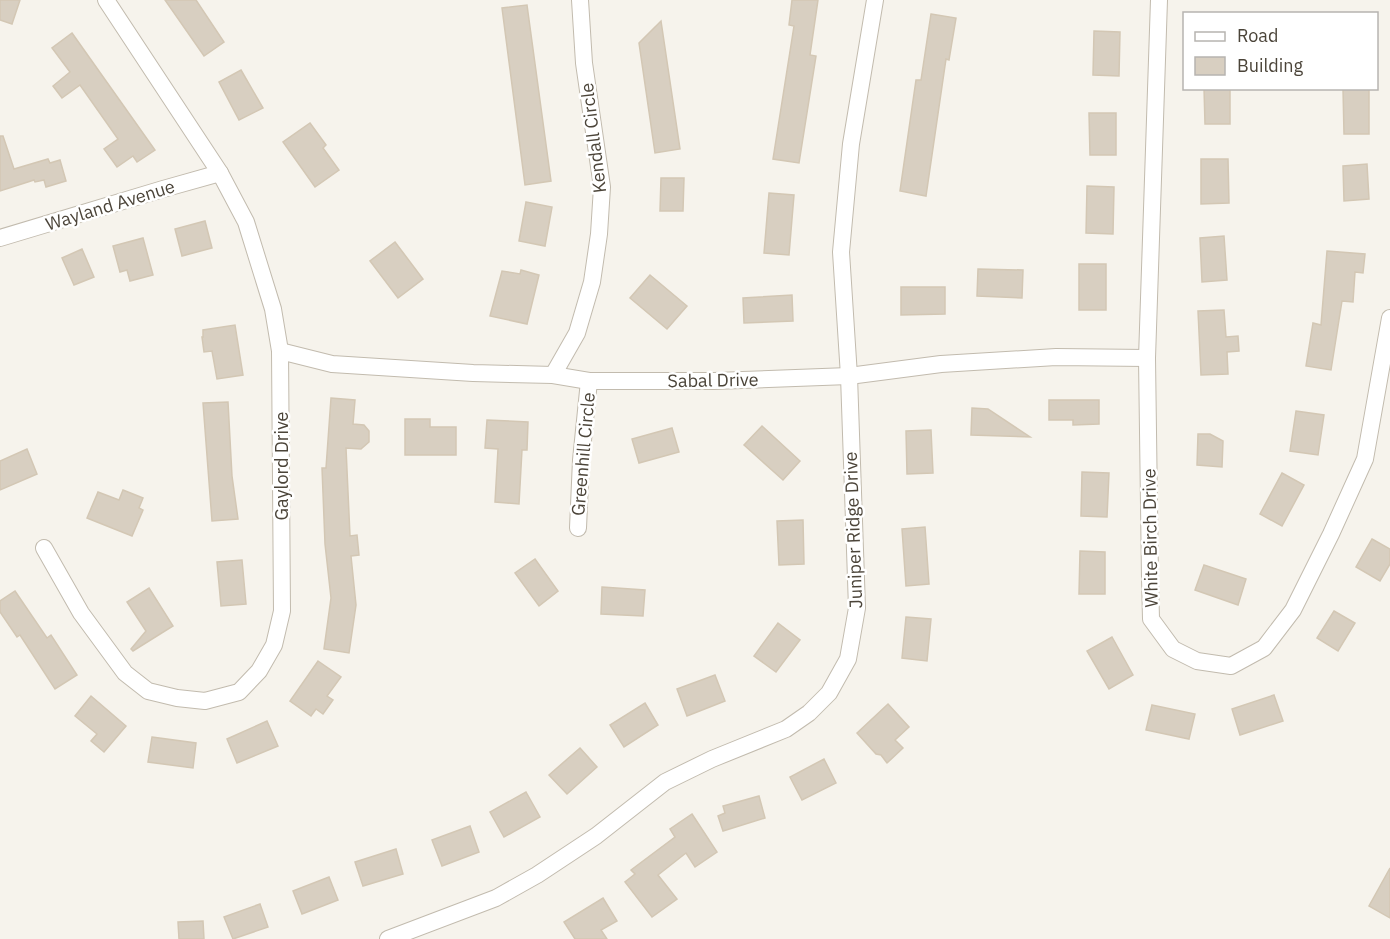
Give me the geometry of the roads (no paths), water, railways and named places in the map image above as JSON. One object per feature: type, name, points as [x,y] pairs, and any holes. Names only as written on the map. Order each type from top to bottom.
[{"type":"street","name":"Gaylord Drive","points":[[44,548],[81,614],[125,674],[148,691],[177,698],[205,701],[239,692],[259,671],[274,645],[282,610],[280,351],[273,309],[246,222],[220,173],[106,0]]},
{"type":"street","name":"Kendall Circle","points":[[553,375],[577,333],[592,282],[599,234],[602,188],[584,63],[579,0]]},
{"type":"street","name":"Juniper Ridge Drive","points":[[388,939],[496,898],[537,875],[596,836],[665,782],[712,759],[786,729],[809,713],[829,693],[848,659],[857,608],[849,376],[841,252],[851,144],[874,0]]},
{"type":"street","name":"White Birch Drive","points":[[1159,0],[1147,358],[1151,619],[1173,649],[1197,661],[1231,666],[1264,648],[1293,610],[1365,459],[1390,318]]},
{"type":"street","name":"Wayland Avenue","points":[[0,238],[220,173]]},
{"type":"street","name":"Sabal Drive","points":[[280,351],[333,364],[473,373],[553,375],[589,381],[714,381],[849,376],[941,364],[1056,357],[1147,358]]},
{"type":"street","name":"Greenhill Circle","points":[[578,528],[580,460],[589,381]]}]
